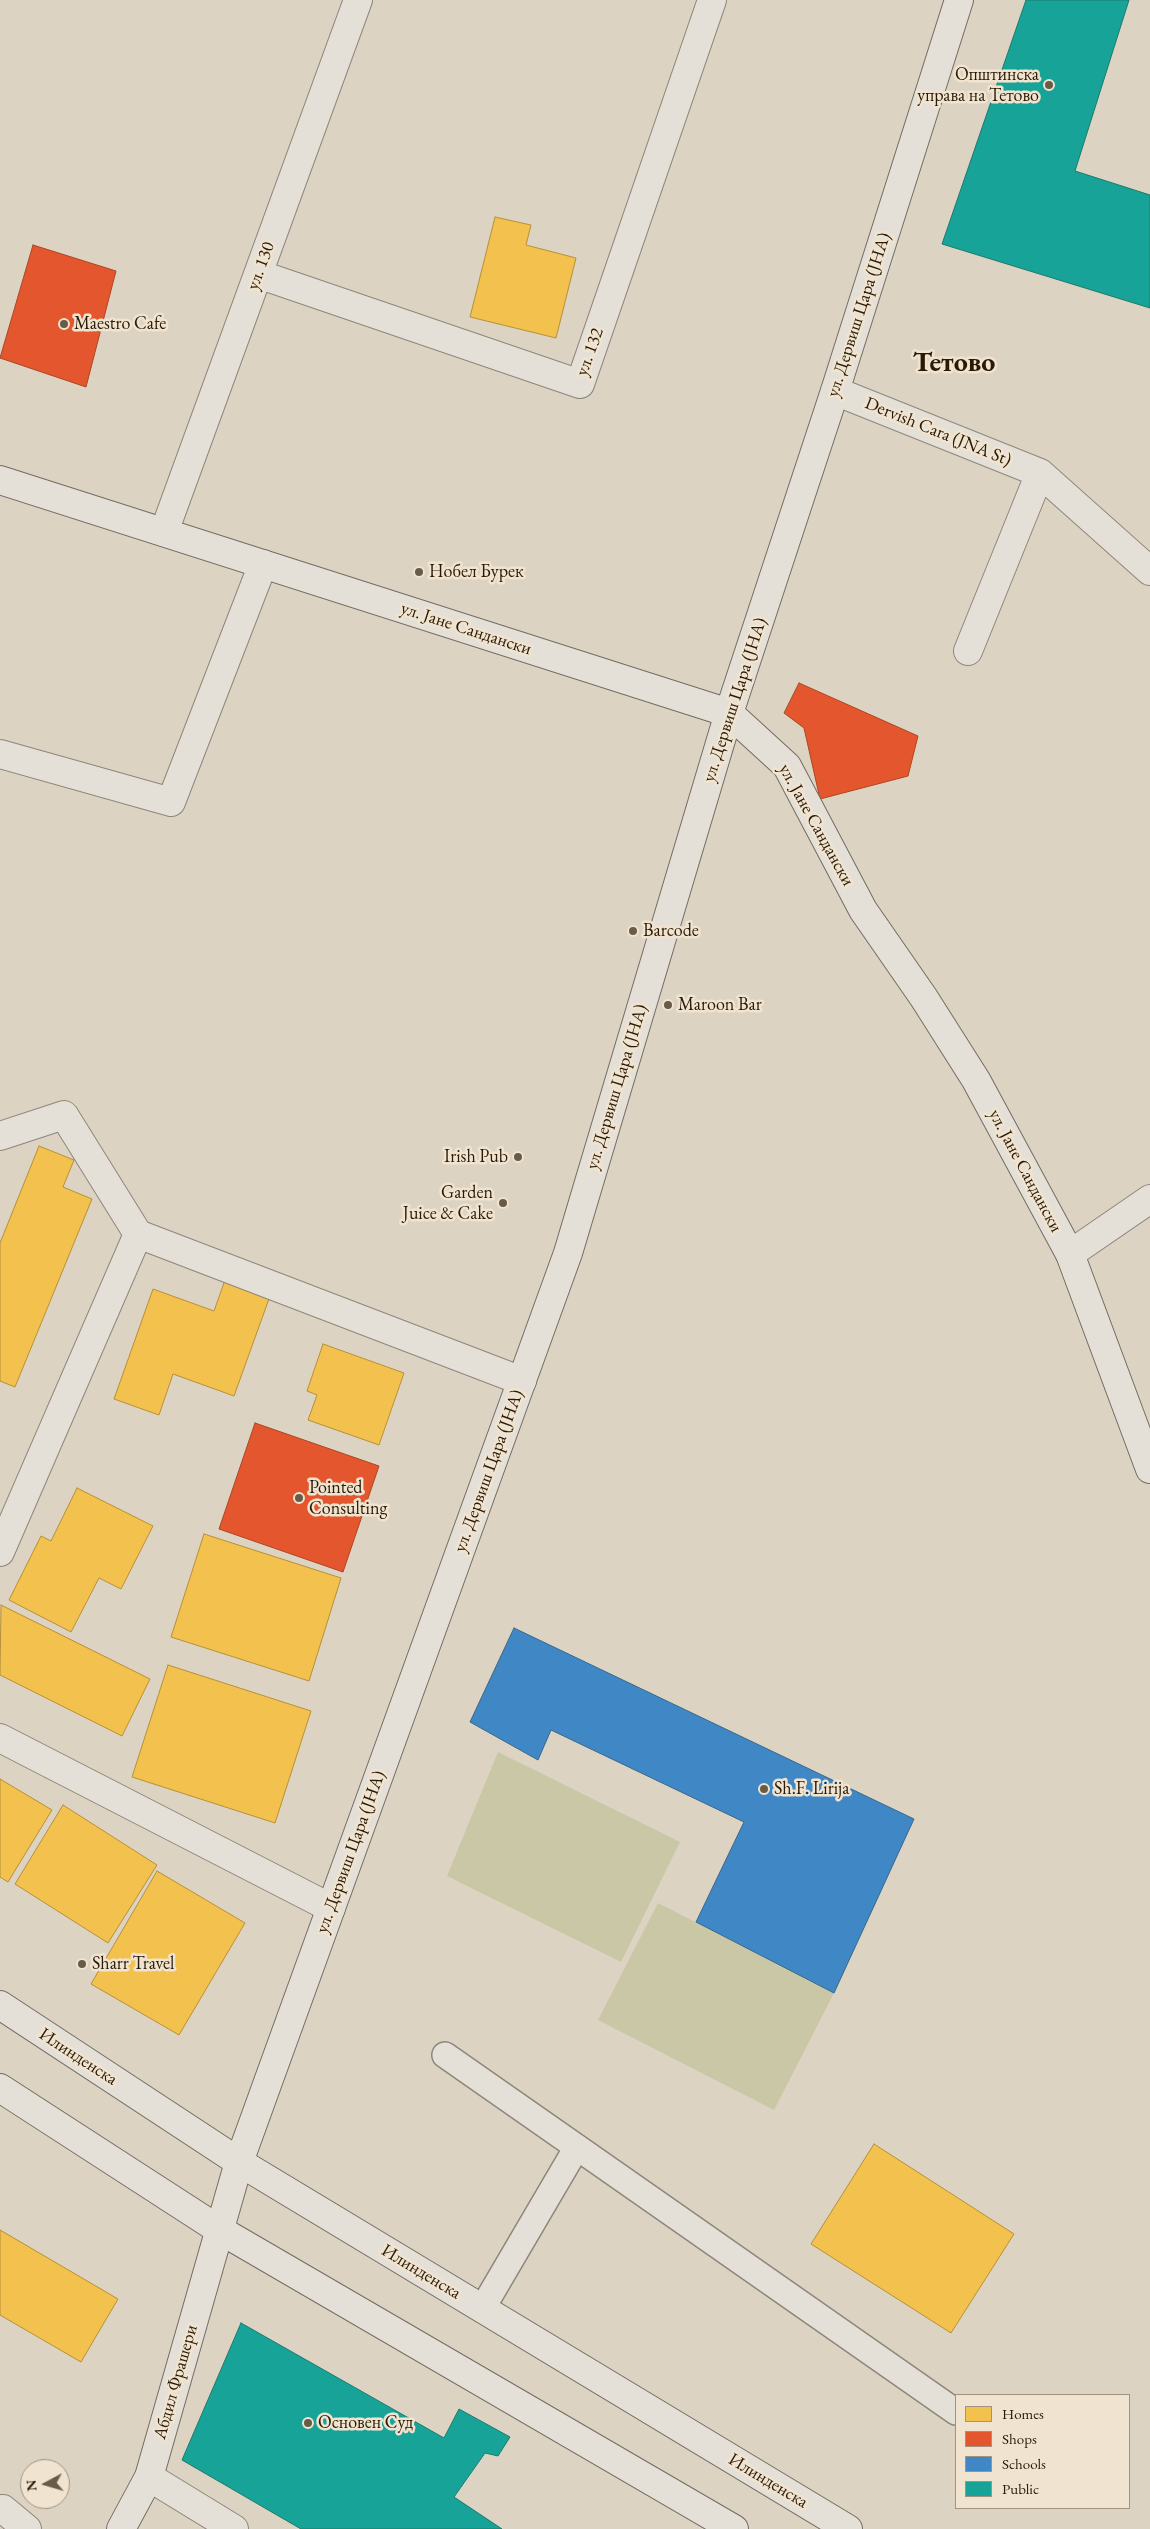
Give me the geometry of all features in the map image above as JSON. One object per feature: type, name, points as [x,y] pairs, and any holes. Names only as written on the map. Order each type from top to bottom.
[{"type":"street","name":"ул. 130","points":[[164,532],[358,0]]},
{"type":"street","name":"ул. 132","points":[[258,274],[580,384],[712,0]]},
{"type":"street","name":"ул. Дервиш Цара (ЈНА)","points":[[218,2229],[239,2162],[568,1253],[729,713],[836,391],[959,0]]},
{"type":"street","name":"Dervish Cara (JNA St)","points":[[836,391],[1040,473],[1150,571]]},
{"type":"street","points":[[968,651],[1040,473]]},
{"type":"street","name":"ул. Јане Сандански","points":[[0,480],[729,713],[787,766],[863,910],[924,998],[976,1080],[1070,1254],[1147,1453]]},
{"type":"street","points":[[0,754],[171,802],[263,564]]},
{"type":"street","points":[[0,1136],[64,1115],[138,1234],[522,1381]]},
{"type":"street","points":[[1070,1254],[1150,1199]]},
{"type":"street","points":[[0,1552],[138,1234]]},
{"type":"street","points":[[0,1738],[331,1908]]},
{"type":"street","name":"Илинденска","points":[[0,2006],[239,2162],[848,2529]]},
{"type":"street","points":[[0,2088],[218,2229],[734,2529]]},
{"type":"street","name":"Абдил Фрашери","points":[[121,2529],[149,2477],[218,2229]]},
{"type":"street","points":[[149,2477],[234,2529]]},
{"type":"street","points":[[3,2509],[27,2529]]},
{"type":"lane","points":[[445,2055],[955,2411]]},
{"type":"lane","points":[[482,2309],[577,2147]]},
{"type":"shaded area","points":[[498,1752],[680,1842],[621,1962],[447,1876]]},
{"type":"shaded area","points":[[658,1903],[834,1993],[774,2110],[598,2020]]},
{"type":"building: Homes","points":[[495,217],[531,225],[526,245],[576,258],[556,338],[470,317]]},
{"type":"building: Homes","points":[[39,1146],[74,1160],[63,1187],[92,1199],[15,1387],[0,1381],[0,1243]]},
{"type":"building: Homes","points":[[225,1280],[270,1296],[234,1396],[173,1374],[159,1415],[114,1399],[153,1289],[214,1311]]},
{"type":"building: Homes","points":[[323,1344],[404,1373],[379,1445],[308,1420],[317,1395],[307,1391]]},
{"type":"building: Homes","points":[[77,1488],[153,1526],[121,1589],[99,1578],[71,1632],[9,1600],[41,1536],[51,1541]]},
{"type":"building: Homes","points":[[204,1534],[341,1578],[309,1681],[171,1637]]},
{"type":"building: Homes","points":[[1,1605],[150,1679],[122,1736],[0,1675]]},
{"type":"building: Homes","points":[[168,1665],[311,1711],[275,1823],[132,1777]]},
{"type":"building: Homes","points":[[0,1779],[52,1810],[8,1882],[0,1877]]},
{"type":"building: Homes","points":[[63,1805],[157,1865],[108,1943],[15,1884]]},
{"type":"building: Homes","points":[[157,1871],[245,1923],[179,2035],[91,1984]]},
{"type":"building: Homes","points":[[874,2144],[1014,2234],[951,2333],[811,2244]]},
{"type":"building: Homes","points":[[0,2230],[118,2299],[81,2362],[0,2315]]},
{"type":"building: Shops","points":[[33,245],[116,271],[86,387],[0,358]]},
{"type":"building: Shops","points":[[799,683],[918,736],[908,776],[820,799],[804,728],[784,713]]},
{"type":"building: Shops","name":"Pointed Consulting","points":[[255,1423],[379,1466],[343,1572],[219,1529]]},
{"type":"building: Schools","name":"Sh.F. Lirija","points":[[514,1628],[914,1819],[834,1993],[696,1922],[744,1822],[551,1730],[538,1760],[470,1722]]},
{"type":"building: Public","name":"Општинска управа на Тетово","points":[[1026,0],[1129,0],[1075,171],[1150,195],[1150,308],[942,244]]},
{"type":"building: Public","name":"Основен Суд","points":[[241,2323],[444,2438],[459,2409],[510,2437],[498,2456],[485,2453],[454,2497],[502,2529],[301,2529],[182,2460]]},
{"type":"place","name":"Општинска управа на Тетово","points":[[1049,85]]},
{"type":"place","name":"Maestro Cafe","points":[[64,324]]},
{"type":"place","name":"Нобел Бурек","points":[[419,572]]},
{"type":"place","name":"Barcode","points":[[633,931]]},
{"type":"place","name":"Maroon Bar","points":[[668,1005]]},
{"type":"place","name":"Irish Pub","points":[[518,1157]]},
{"type":"place","name":"Garden Juice & Cake","points":[[503,1203]]},
{"type":"place","name":"Pointed Consulting","points":[[299,1498]]},
{"type":"place","name":"Sh.F. Lirija","points":[[764,1789]]},
{"type":"place","name":"Sharr Travel","points":[[82,1964]]},
{"type":"place","name":"Основен Суд","points":[[308,2423]]},
{"type":"district","name":"Тетово","points":[[954,363]]}]
